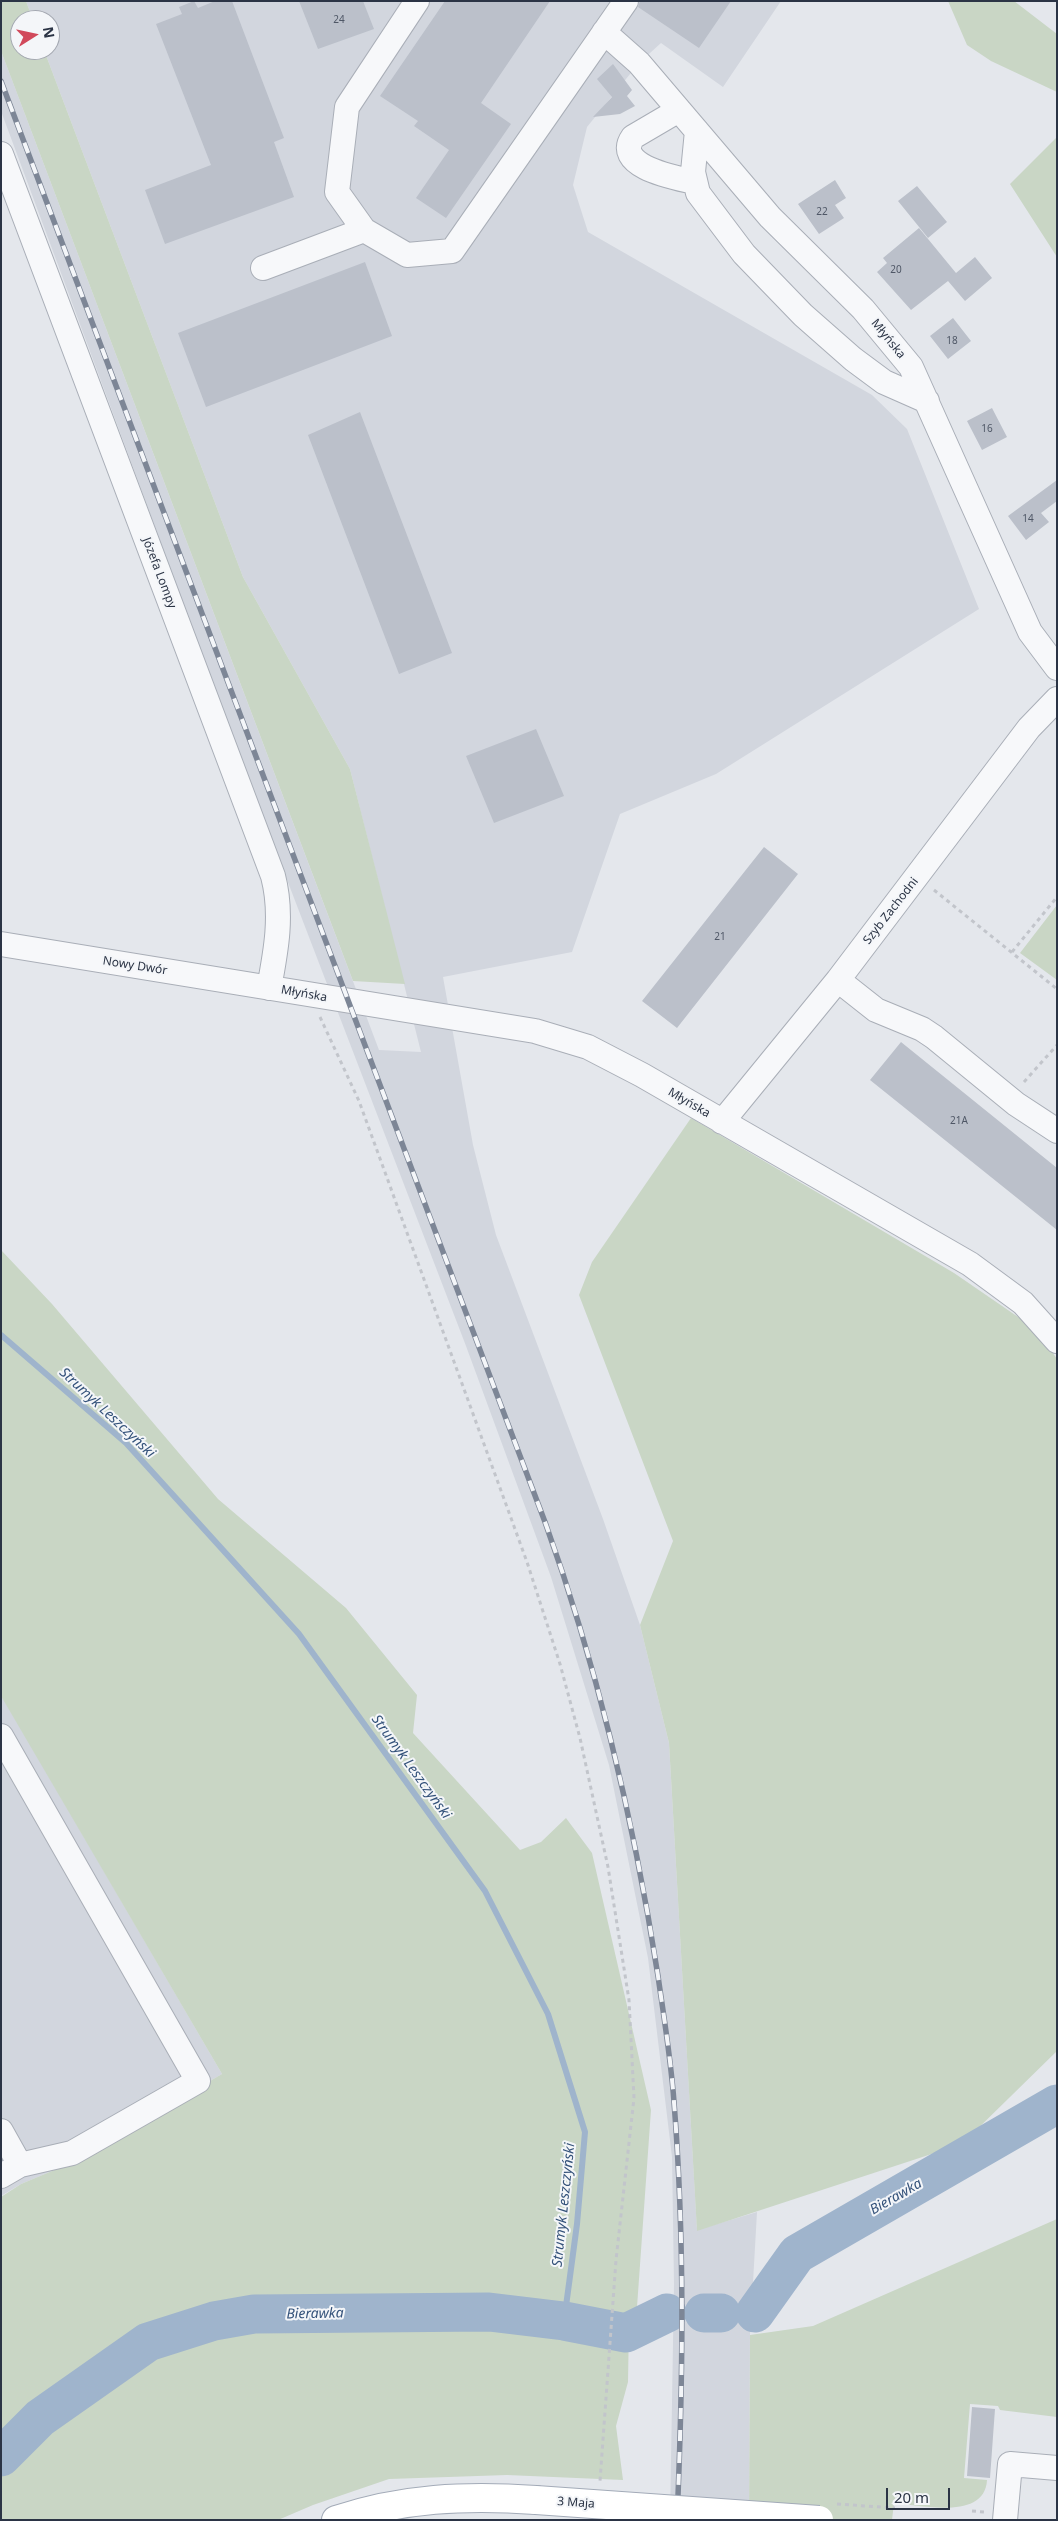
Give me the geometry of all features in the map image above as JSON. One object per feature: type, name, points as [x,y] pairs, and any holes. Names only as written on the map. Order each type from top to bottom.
[{"type":"main road","name":"3 Maja","points":[[336,2520],[380,2507],[434,2498],[491,2497],[819,2520]]},
{"type":"street","points":[[416,1],[347,108],[337,192],[364,230],[407,254],[452,251],[626,1]]},
{"type":"street","name":"Młyńska","points":[[604,32],[639,63],[795,244],[883,332],[911,367],[1030,632],[1057,668]]},
{"type":"street","points":[[679,110],[633,137],[631,150],[636,161],[645,168],[694,182]]},
{"type":"street","points":[[697,131],[694,154],[694,182],[705,203],[744,254],[803,315],[853,359],[884,382],[927,400]]},
{"type":"street","name":"Józefa Lompy","points":[[2,161],[273,876],[279,909],[277,947],[269,988]]},
{"type":"street","points":[[263,268],[364,230]]},
{"type":"street","name":"Szyb Zachodni","points":[[722,1122],[838,980],[918,877],[1029,728],[1057,698]]},
{"type":"street","name":"Nowy Dwór","points":[[1,944],[269,988]]},
{"type":"street","points":[[838,980],[876,1010],[922,1028],[1034,1118],[1057,1131]]},
{"type":"street","name":"Młyńska","points":[[269,988],[535,1031],[570,1041],[620,1063],[970,1264],[1023,1303],[1057,1341]]},
{"type":"street","points":[[1,1736],[198,2081],[72,2153],[11,2170],[1,2132]]},
{"type":"street","points":[[1005,2520],[1010,2464],[1057,2468]]},
{"type":"path","points":[[918,877],[1057,989]]},
{"type":"path","points":[[1012,952],[1057,897]]},
{"type":"path","points":[[312,996],[359,1101],[502,1488],[560,1664],[580,1738],[617,1919],[626,1976],[631,2043],[632,2115],[613,2302],[602,2464]]},
{"type":"path","points":[[1010,1098],[1057,1045]]},
{"type":"shaded area","points":[[26,1],[781,1],[723,87],[661,43],[639,63],[587,127],[573,185],[588,232],[872,395],[907,429],[979,609],[716,774],[620,814],[572,952],[443,977],[473,1145],[496,1235],[603,1519],[640,1625],[669,1743],[697,2230],[757,2212],[750,2335],[749,2520],[670,2520],[674,2284],[672,2157],[648,1958],[609,1765],[551,1577],[466,1346],[251,786],[1,111],[1,51],[379,1050],[421,1052],[350,769],[243,577],[48,60],[60,60],[60,10],[29,10]]},
{"type":"shaded area","points":[[2,1696],[222,2074],[64,2166],[21,2184],[1,2196]]},
{"type":"green space","points":[[1,1],[26,1],[29,10],[10,10],[10,60],[48,60],[243,577],[350,769],[405,984],[353,981],[1,51]]},
{"type":"green space","points":[[948,1],[1014,1],[1057,34],[1057,92],[991,61],[967,45]]},
{"type":"green space","points":[[1057,137],[1057,257],[1010,184]]},
{"type":"green space","points":[[1057,905],[1057,980],[1020,953]]},
{"type":"green space","points":[[691,1118],[954,1273],[1037,1330],[1057,1359],[1057,2051],[962,2144],[697,2231],[669,1743],[640,1625],[673,1541],[579,1295],[592,1262]]},
{"type":"green space","points":[[1,1250],[52,1304],[218,1499],[346,1608],[417,1695],[413,1733],[520,1850],[541,1842],[566,1818],[592,1853],[651,2110],[637,2307],[629,2323],[628,2382],[616,2426],[623,2480],[507,2475],[389,2479],[313,2505],[278,2520],[1,2520],[1,2197],[21,2184],[64,2166],[222,2074],[1,1696]]},
{"type":"green space","points":[[1057,2219],[1057,2417],[1000,2410],[998,2406],[970,2404],[964,2478],[987,2480],[983,2493],[975,2501],[964,2506],[950,2508],[894,2503],[892,2520],[749,2520],[750,2335],[813,2326]]},
{"type":"building","points":[[194,1],[198,8],[215,1],[232,1],[284,138],[274,142],[294,197],[165,244],[145,190],[211,165],[156,24],[182,14],[179,7]]},
{"type":"building","points":[[299,1],[363,1],[374,29],[318,49]]},
{"type":"building","points":[[445,1],[550,1],[481,103],[511,124],[446,218],[416,198],[449,150],[414,126],[418,121],[380,96]]},
{"type":"building","points":[[640,1],[731,1],[699,48],[638,7]]},
{"type":"building","points":[[613,64],[632,90],[627,96],[635,106],[620,114],[593,117],[612,97],[597,79]]},
{"type":"building","points":[[835,180],[846,198],[835,205],[844,218],[819,234],[798,204]]},
{"type":"building","points":[[917,186],[947,222],[928,238],[898,201]]},
{"type":"building","points":[[919,228],[956,273],[975,257],[992,278],[965,301],[948,281],[911,310],[877,272],[887,263],[883,258]]},
{"type":"building","points":[[365,262],[392,336],[206,407],[178,333]]},
{"type":"building","points":[[953,318],[971,341],[948,359],[930,336]]},
{"type":"building","points":[[992,408],[1007,437],[982,450],[967,421]]},
{"type":"building","points":[[360,412],[452,653],[399,674],[308,435]]},
{"type":"building","points":[[1057,480],[1057,501],[1041,513],[1049,522],[1026,540],[1008,516]]},
{"type":"building","points":[[536,729],[564,796],[494,823],[466,756]]},
{"type":"building","points":[[764,847],[798,874],[677,1028],[642,1001]]},
{"type":"building","points":[[901,1042],[1057,1168],[1057,1230],[870,1080]]},
{"type":"building","points":[[972,2407],[995,2409],[990,2478],[967,2476]]},
{"type":"waterway","name":"Strumyk Leszczyński","points":[[1,1335],[126,1443],[299,1634],[485,1891],[548,2014],[585,2132],[577,2224],[564,2321]]},
{"type":"waterway","name":"Bierawka","points":[[755,2313],[797,2254],[1057,2104]]},
{"type":"waterway","name":"Bierawka","points":[[1,2457],[40,2418],[148,2342],[214,2321],[254,2314],[489,2312],[564,2321],[626,2333],[667,2313]]},
{"type":"waterway","name":"Bierawka","points":[[704,2313],[721,2313]]},
{"type":"railway","points":[[1,81],[545,1522],[582,1633],[598,1690],[626,1803],[638,1861],[658,1976],[673,2086],[678,2154],[682,2311],[681,2416],[677,2520]]}]
